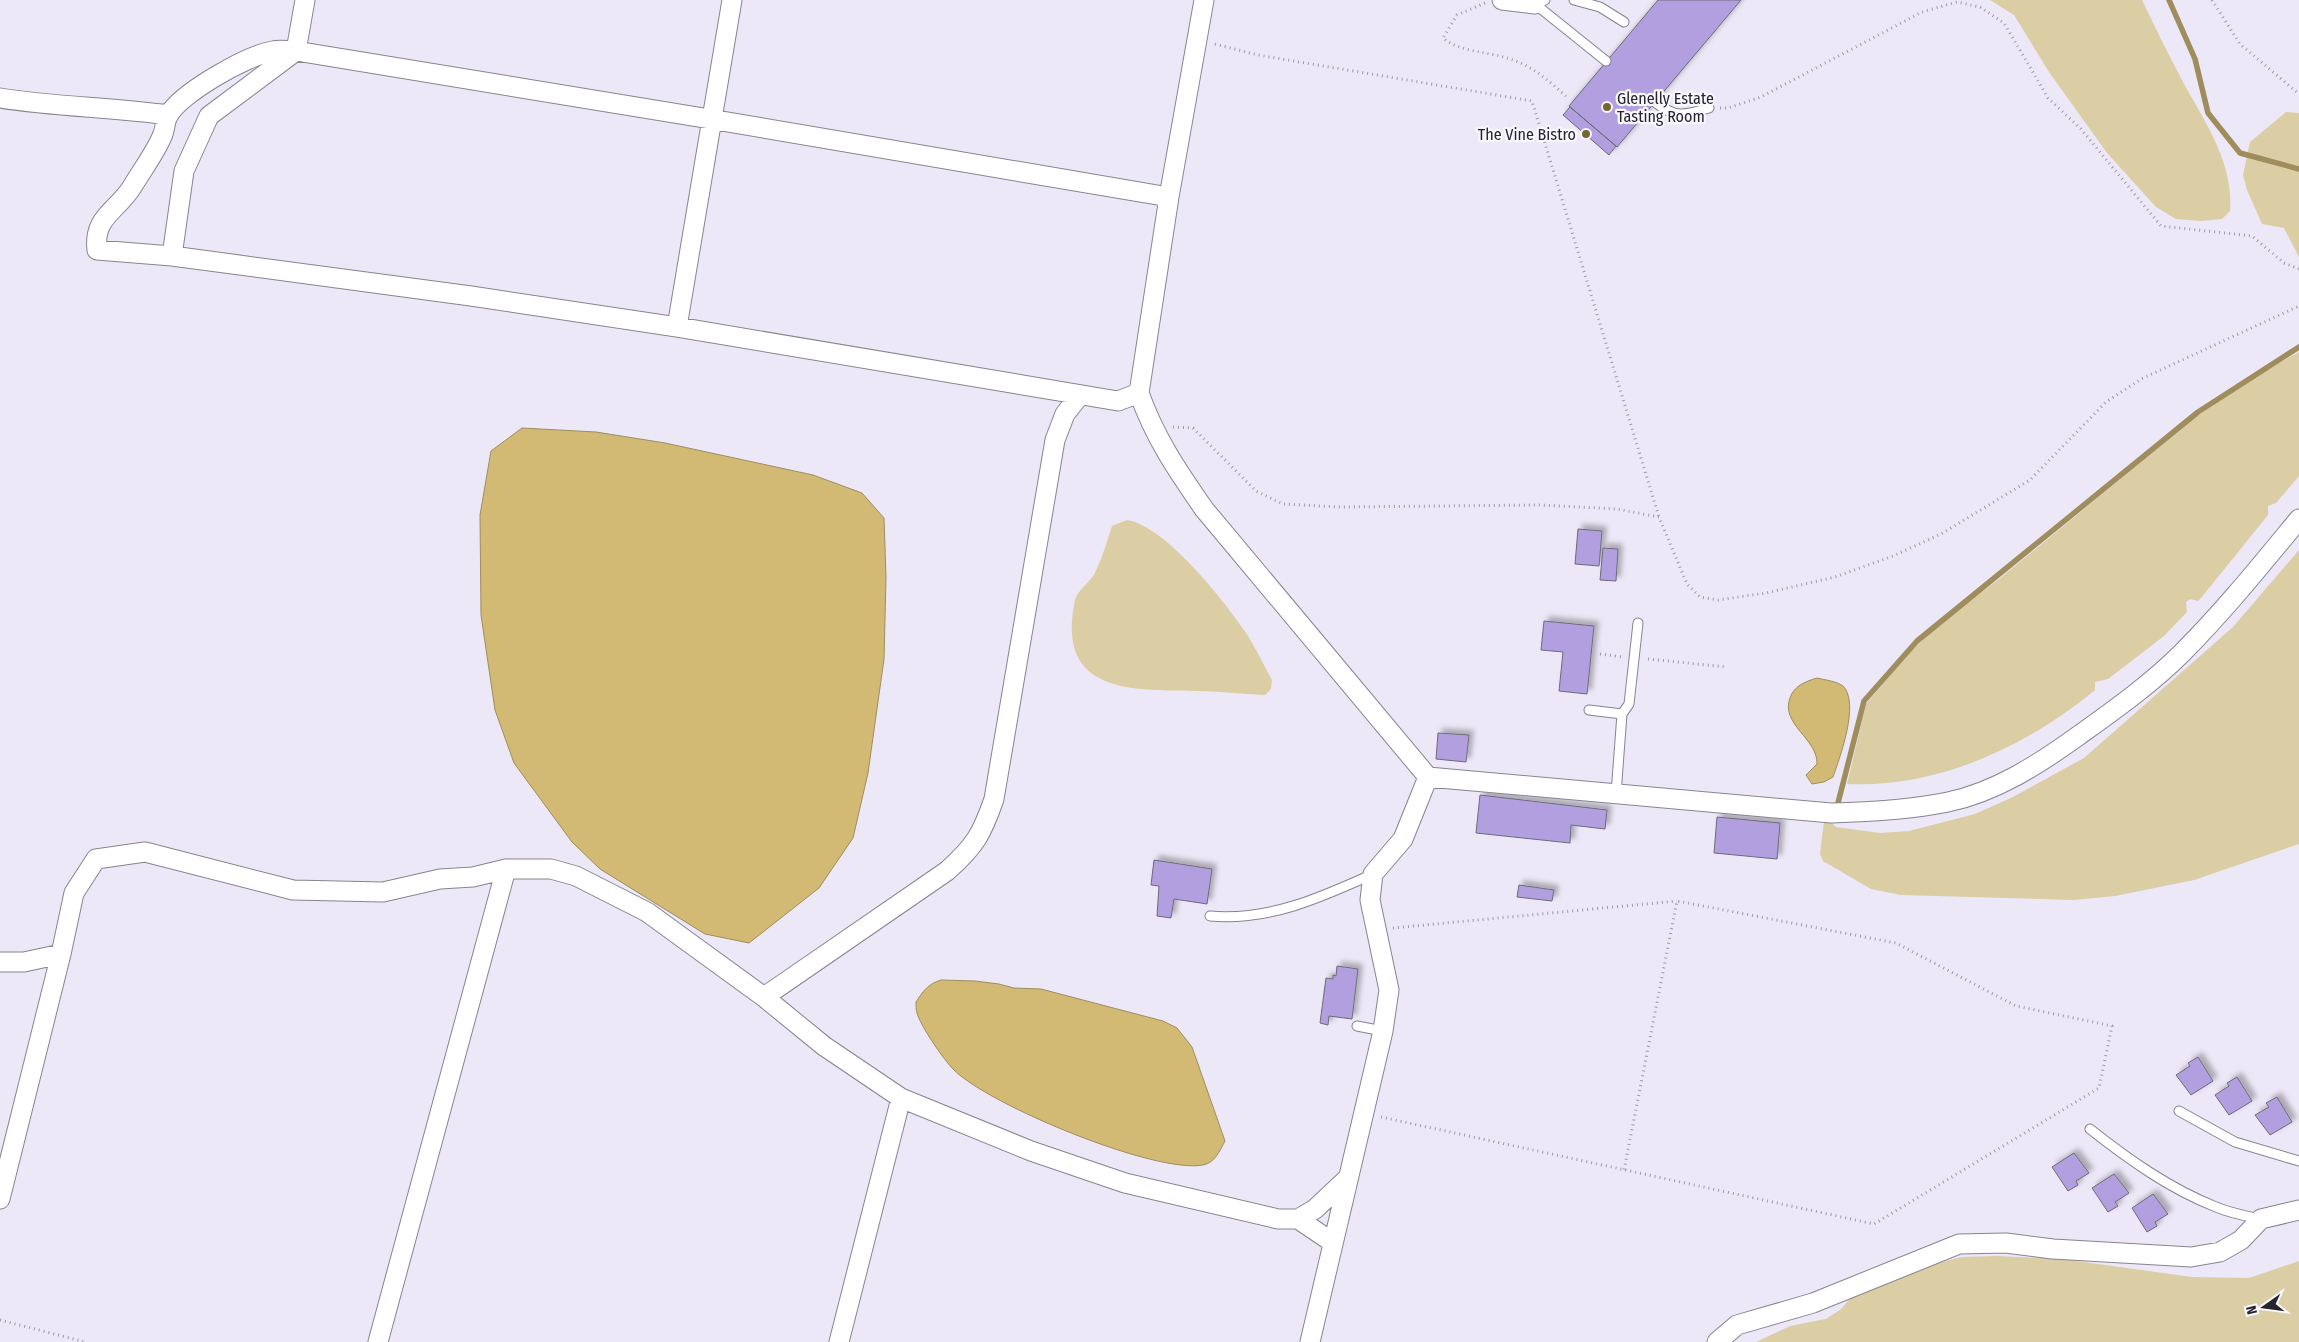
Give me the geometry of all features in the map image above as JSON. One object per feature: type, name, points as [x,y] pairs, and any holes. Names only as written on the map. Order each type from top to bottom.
[{"type":"street","points":[[172,256],[184,171],[209,116],[296,52],[305,0]]},
{"type":"street","points":[[676,327],[710,119],[732,0]]},
{"type":"street","points":[[1204,0],[1169,197],[1139,393],[1150,425],[1175,467],[1204,509],[1428,777],[1831,813],[1888,811],[1949,802],[2004,782],[2050,756],[2122,705],[2180,654],[2240,592],[2299,519]]},
{"type":"street","points":[[1493,2],[1540,2]]},
{"type":"street","points":[[1139,393],[1118,401],[676,327],[471,296],[172,256],[97,250],[95,236],[101,224],[130,189],[162,135],[168,115],[198,89],[248,59],[274,50],[710,119],[1169,197]]},
{"type":"street","points":[[0,98],[59,106],[126,109],[168,115]]},
{"type":"street","points":[[764,998],[947,871],[972,848],[984,828],[994,799],[1055,440],[1065,414],[1080,395]]},
{"type":"street","points":[[1310,1342],[1383,1031],[1389,990],[1378,930],[1370,900],[1373,874],[1403,839],[1428,777]]},
{"type":"street","points":[[0,1198],[61,954],[74,893],[96,859],[145,852],[293,890],[383,892],[440,879],[473,877],[506,869],[552,869],[576,876],[647,912],[764,998],[824,1046],[901,1098],[1031,1151],[1125,1183],[1278,1219],[1298,1219],[1316,1209],[1348,1178]]},
{"type":"street","points":[[378,1342],[506,869]]},
{"type":"street","points":[[0,962],[24,962],[61,954]]},
{"type":"street","points":[[839,1342],[901,1098]]},
{"type":"street","points":[[1718,1342],[1737,1325],[1813,1303],[1959,1244],[2006,1243],[2054,1249],[2191,1256],[2220,1252],[2241,1240],[2261,1220],[2299,1210]]},
{"type":"street","points":[[1298,1219],[1332,1242]]},
{"type":"lane","points":[[1574,0],[1600,7],[1624,22]]},
{"type":"lane","points":[[1540,2],[1606,61]]},
{"type":"lane","points":[[1655,102],[1665,110],[1683,116],[1709,108]]},
{"type":"lane","points":[[1616,794],[1622,714],[1629,704],[1638,623]]},
{"type":"lane","points":[[1589,710],[1622,714]]},
{"type":"lane","points":[[1210,916],[1235,918],[1275,912],[1334,891],[1373,874]]},
{"type":"lane","points":[[1356,1026],[1383,1031]]},
{"type":"lane","points":[[2179,1111],[2235,1142],[2299,1162]]},
{"type":"lane","points":[[2090,1129],[2129,1159],[2216,1208],[2261,1220]]},
{"type":"path","points":[[2212,0],[2240,44],[2299,94]]},
{"type":"path","points":[[1493,2],[1457,15],[1443,38],[1452,46],[1510,59],[1534,70],[1568,98]]},
{"type":"path","points":[[1709,108],[1728,108],[1761,97],[1922,12],[1957,2],[1980,6],[2004,24],[2048,98],[2080,129],[2161,226],[2252,236],[2284,263],[2299,269]]},
{"type":"path","points":[[1197,40],[1258,55],[1532,101],[1659,517],[1687,584],[1700,597],[1718,600],[1766,593],[1835,577],[1893,556],[1941,534],[2030,480],[2106,402],[2141,379],[2299,306]]},
{"type":"path","points":[[1150,425],[1193,428],[1256,491],[1283,504],[1340,507],[1539,505],[1617,509],[1659,517]]},
{"type":"path","points":[[1600,654],[1628,657]]},
{"type":"path","points":[[1642,659],[1727,667]]},
{"type":"path","points":[[1363,1113],[1874,1224],[2098,1088],[2112,1026],[2016,1006],[1896,943],[1677,901],[1378,930]]},
{"type":"path","points":[[1624,1170],[1677,901]]},
{"type":"path","points":[[0,1320],[85,1342]]},
{"type":"shaded area","points":[[1990,0],[2142,0],[2216,142],[2227,176],[2230,193],[2230,211],[2222,219],[2201,221],[2176,219],[2156,207],[2107,153],[2049,72],[2014,15]]},
{"type":"shaded area","points":[[2286,112],[2299,113],[2299,257],[2284,228],[2262,224],[2247,190],[2243,175],[2250,142]]},
{"type":"shaded area","points":[[2299,352],[2299,476],[2276,503],[2268,506],[2268,515],[2201,598],[2198,601],[2190,599],[2186,602],[2187,612],[2164,636],[2108,679],[2095,682],[2095,690],[2068,711],[2010,746],[1979,760],[1947,771],[1914,779],[1881,783],[1847,784],[1866,704],[1907,655],[1946,618],[1998,580],[2193,419],[2263,372]]},
{"type":"shaded area","points":[[522,428],[596,432],[665,443],[813,475],[862,493],[884,518],[886,577],[884,659],[868,773],[853,838],[819,888],[749,943],[705,934],[600,869],[572,842],[514,763],[495,710],[481,615],[480,515],[491,451]]},
{"type":"shaded area","points":[[1127,520],[1142,525],[1175,549],[1192,565],[1222,600],[1248,636],[1272,680],[1271,689],[1265,695],[1213,691],[1147,690],[1124,687],[1104,680],[1087,670],[1076,654],[1072,631],[1075,600],[1078,593],[1095,573],[1112,526]]},
{"type":"shaded area","points":[[2299,550],[2299,844],[2194,880],[2115,896],[2073,900],[1901,895],[1871,889],[1823,861],[1820,854],[1824,821],[1831,822],[1836,827],[1880,833],[1909,831],[1975,814],[2013,797],[2084,758],[2233,627]]},
{"type":"shaded area","points":[[1817,678],[1843,686],[1848,694],[1850,705],[1844,744],[1833,777],[1824,782],[1812,784],[1806,775],[1817,764],[1816,755],[1794,724],[1788,707],[1790,698],[1797,687]]},
{"type":"shaded area","points":[[941,980],[975,981],[1014,988],[1041,989],[1163,1021],[1177,1028],[1192,1047],[1225,1141],[1219,1152],[1211,1162],[1203,1165],[1180,1165],[1149,1159],[1112,1148],[1036,1118],[1001,1101],[973,1084],[954,1070],[945,1059],[928,1035],[917,1013],[916,1002],[921,994],[929,986]]},
{"type":"shaded area","points":[[1997,1256],[2062,1259],[2192,1277],[2249,1278],[2299,1261],[2299,1342],[1756,1342],[1790,1326],[1826,1319],[1841,1309],[1854,1294],[1907,1272],[1961,1257]]},
{"type":"building","points":[[1658,0],[1741,0],[1617,147],[1569,106]]},
{"type":"building","points":[[1570,107],[1616,146],[1609,155],[1563,115]]},
{"type":"building","points":[[1578,529],[1602,531],[1599,566],[1575,564]]},
{"type":"building","points":[[1603,548],[1618,549],[1616,581],[1600,580]]},
{"type":"building","points":[[1544,621],[1594,626],[1587,694],[1559,691],[1563,652],[1541,650]]},
{"type":"building","points":[[1438,733],[1469,735],[1466,762],[1436,759]]},
{"type":"building","points":[[1480,795],[1607,810],[1605,829],[1571,825],[1570,843],[1476,833]]},
{"type":"building","points":[[1717,817],[1780,823],[1777,859],[1714,853]]},
{"type":"building","points":[[1154,860],[1212,869],[1207,904],[1174,899],[1171,918],[1157,916],[1159,886],[1151,885]]},
{"type":"building","points":[[1519,885],[1554,890],[1552,901],[1517,897]]},
{"type":"building","points":[[1337,966],[1358,969],[1352,1019],[1329,1016],[1328,1025],[1320,1023],[1326,978],[1333,979],[1333,975],[1336,976]]},
{"type":"building","points":[[2198,1057],[2213,1081],[2191,1095],[2176,1075],[2190,1066],[2188,1063]]},
{"type":"building","points":[[2237,1077],[2252,1101],[2229,1115],[2215,1095],[2229,1086],[2227,1083]]},
{"type":"building","points":[[2277,1097],[2292,1122],[2270,1135],[2255,1115],[2269,1107],[2266,1103]]},
{"type":"building","points":[[2074,1153],[2089,1173],[2076,1181],[2078,1185],[2068,1191],[2052,1167]]},
{"type":"building","points":[[2114,1174],[2129,1193],[2115,1202],[2118,1206],[2108,1212],[2092,1188]]},
{"type":"building","points":[[2153,1194],[2168,1214],[2155,1222],[2157,1226],[2147,1232],[2132,1208]]},
{"type":"waterway","points":[[2169,0],[2195,59],[2208,113],[2240,153],[2299,169]]},
{"type":"waterway","points":[[1838,803],[1864,701],[1917,641],[2198,412],[2299,347]]},
{"type":"place","name":"Glenelly Estate Tasting Room","points":[[1607,107]]},
{"type":"place","name":"The Vine Bistro","points":[[1586,134]]}]
